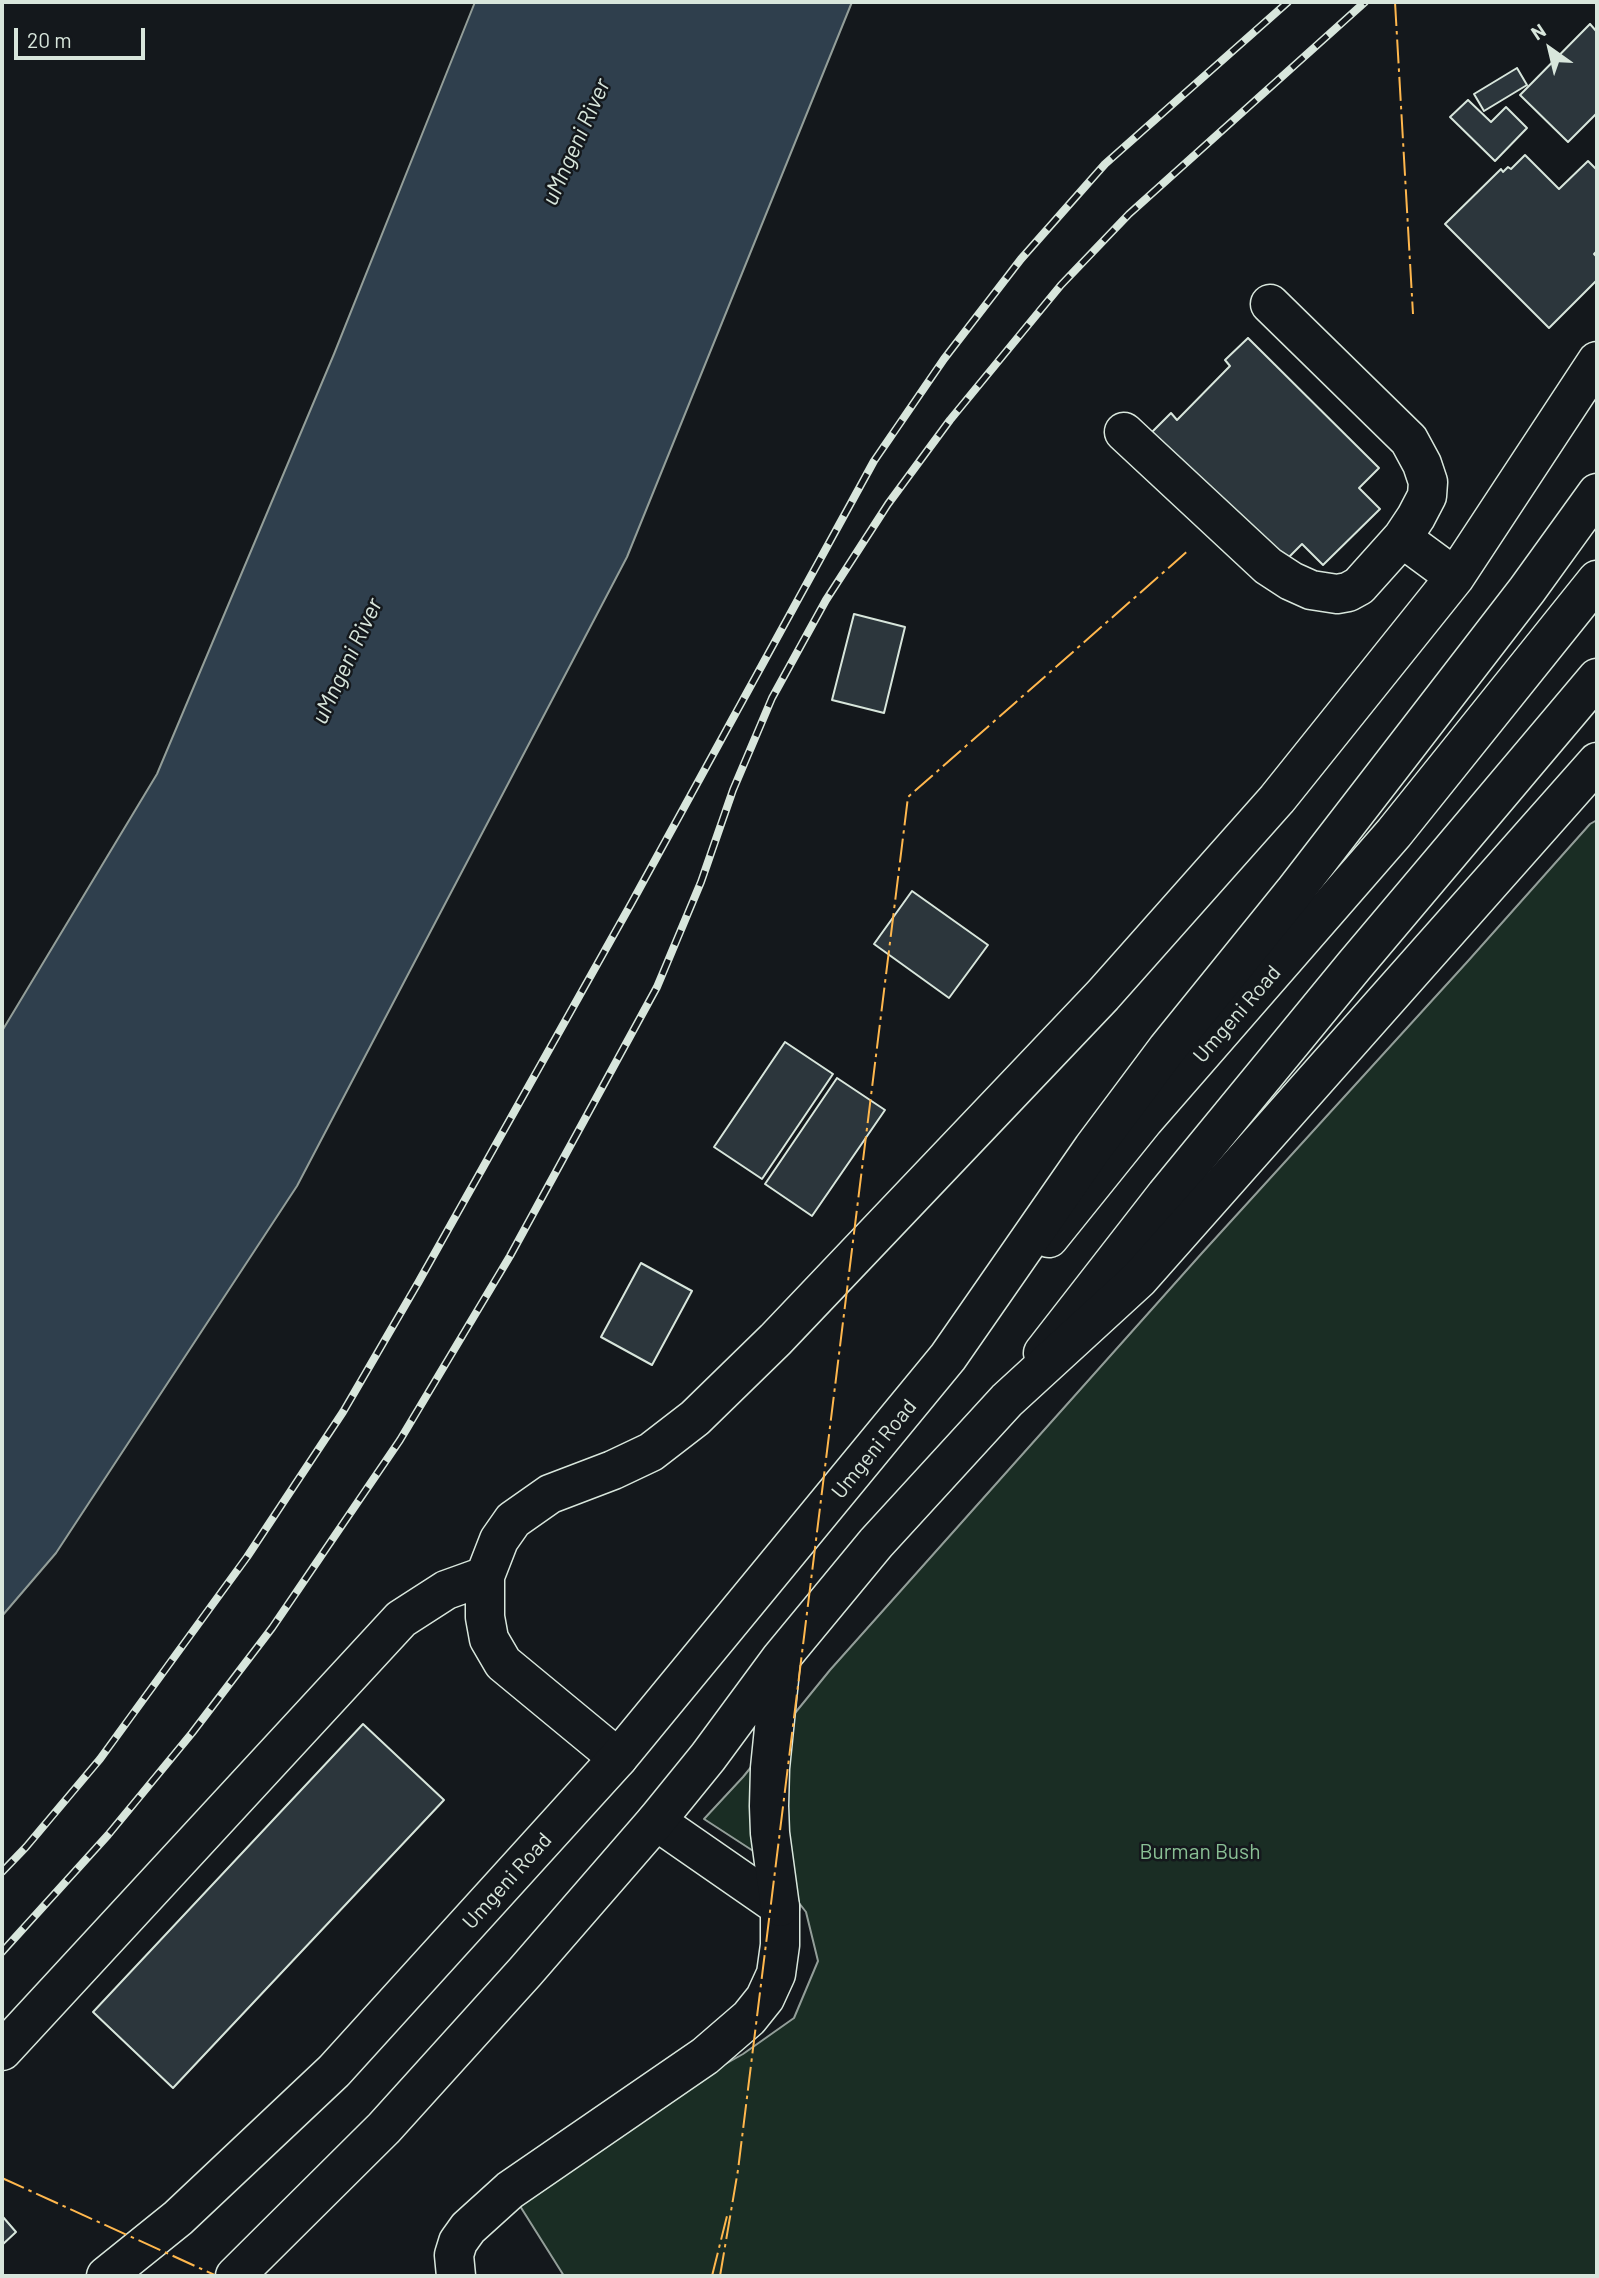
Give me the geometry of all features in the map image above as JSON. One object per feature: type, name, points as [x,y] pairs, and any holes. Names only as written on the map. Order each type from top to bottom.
[{"type":"main road","points":[[1124,432],[1268,566],[1291,582],[1311,590],[1337,594],[1359,586],[1402,538],[1416,517],[1427,496],[1428,482],[1409,440],[1270,304]]},
{"type":"main road","points":[[618,1758],[503,1663],[489,1639],[485,1617],[485,1576],[499,1540],[513,1520],[550,1494],[651,1452],[695,1418],[775,1340],[1121,974],[1277,799],[1455,576],[1597,361]]},
{"type":"main road","points":[[948,1357],[1109,1126],[1527,590],[1597,493]]},
{"type":"main road","points":[[1402,538],[1455,576]]},
{"type":"main road","name":"Umgeni Road","points":[[106,2276],[178,2218],[334,2071],[618,1758],[1144,1120],[1394,833],[1597,580]]},
{"type":"main road","points":[[234,2276],[384,2128],[526,1972],[656,1821],[708,1757],[781,1658],[876,1543],[1007,1400],[1183,1174],[1353,967],[1597,678]]},
{"type":"main road","points":[[1007,1400],[1139,1279],[1597,762]]},
{"type":"main road","points":[[2,2051],[401,1619],[446,1590],[485,1576]]},
{"type":"main road","points":[[456,2276],[454,2255],[458,2242],[468,2228],[510,2190],[705,2056],[750,2018],[765,1998],[776,1974],[780,1945],[780,1907],[769,1806],[781,1658]]},
{"type":"main road","points":[[656,1821],[780,1907]]},
{"type":"green space","name":"Burman Bush","points":[[1597,820],[1597,2276],[564,2276],[520,2206],[646,2109],[743,2054],[794,2018],[818,1961],[806,1912],[764,1858],[704,1819],[743,1777],[830,1670],[1202,1253],[1590,824]]},
{"type":"water","name":"uMngeni River","points":[[475,2],[852,2],[627,557],[297,1186],[56,1553],[2,1616],[2,1031],[157,774],[334,354]]},
{"type":"building","points":[[1590,24],[1597,32],[1597,113],[1568,142],[1520,95]]},
{"type":"building","points":[[1517,68],[1527,85],[1484,111],[1474,94]]},
{"type":"building","points":[[1468,100],[1491,122],[1506,107],[1527,128],[1495,161],[1450,117]]},
{"type":"building","points":[[1525,155],[1559,189],[1588,161],[1597,170],[1597,251],[1594,254],[1597,257],[1597,280],[1549,328],[1445,224],[1501,169],[1503,172],[1508,167],[1511,169]]},
{"type":"building","points":[[1248,338],[1379,468],[1359,488],[1380,509],[1323,565],[1302,544],[1281,565],[1149,435],[1171,413],[1177,420],[1230,366],[1225,360]]},
{"type":"building","points":[[854,614],[905,627],[884,713],[832,700]]},
{"type":"building","points":[[912,891],[988,945],[949,998],[874,944]]},
{"type":"building","points":[[785,1042],[833,1074],[762,1179],[714,1147]]},
{"type":"building","points":[[837,1078],[885,1110],[812,1216],[765,1184]]},
{"type":"building","points":[[641,1263],[692,1291],[652,1365],[601,1337]]},
{"type":"building","points":[[363,1724],[444,1800],[173,2088],[93,2012]]},
{"type":"building","points":[[2,2218],[16,2232],[2,2245]]},
{"type":"railway","points":[[2,1872],[100,1759],[247,1557],[343,1412],[631,904],[874,461],[944,359],[1021,259],[1105,164],[1288,2]]},
{"type":"railway","points":[[2,1952],[108,1835],[192,1733],[272,1628],[400,1440],[510,1256],[657,987],[701,882],[733,790],[772,698],[826,600],[888,504],[950,420],[1061,285],[1129,214],[1365,2]]},
{"type":"power","points":[[1395,2],[1413,314]]},
{"type":"power","points":[[720,2276],[738,2170],[908,797],[1190,549]]},
{"type":"power","points":[[2,2178],[217,2276]]},
{"type":"power","points":[[712,2276],[728,2212]]}]
